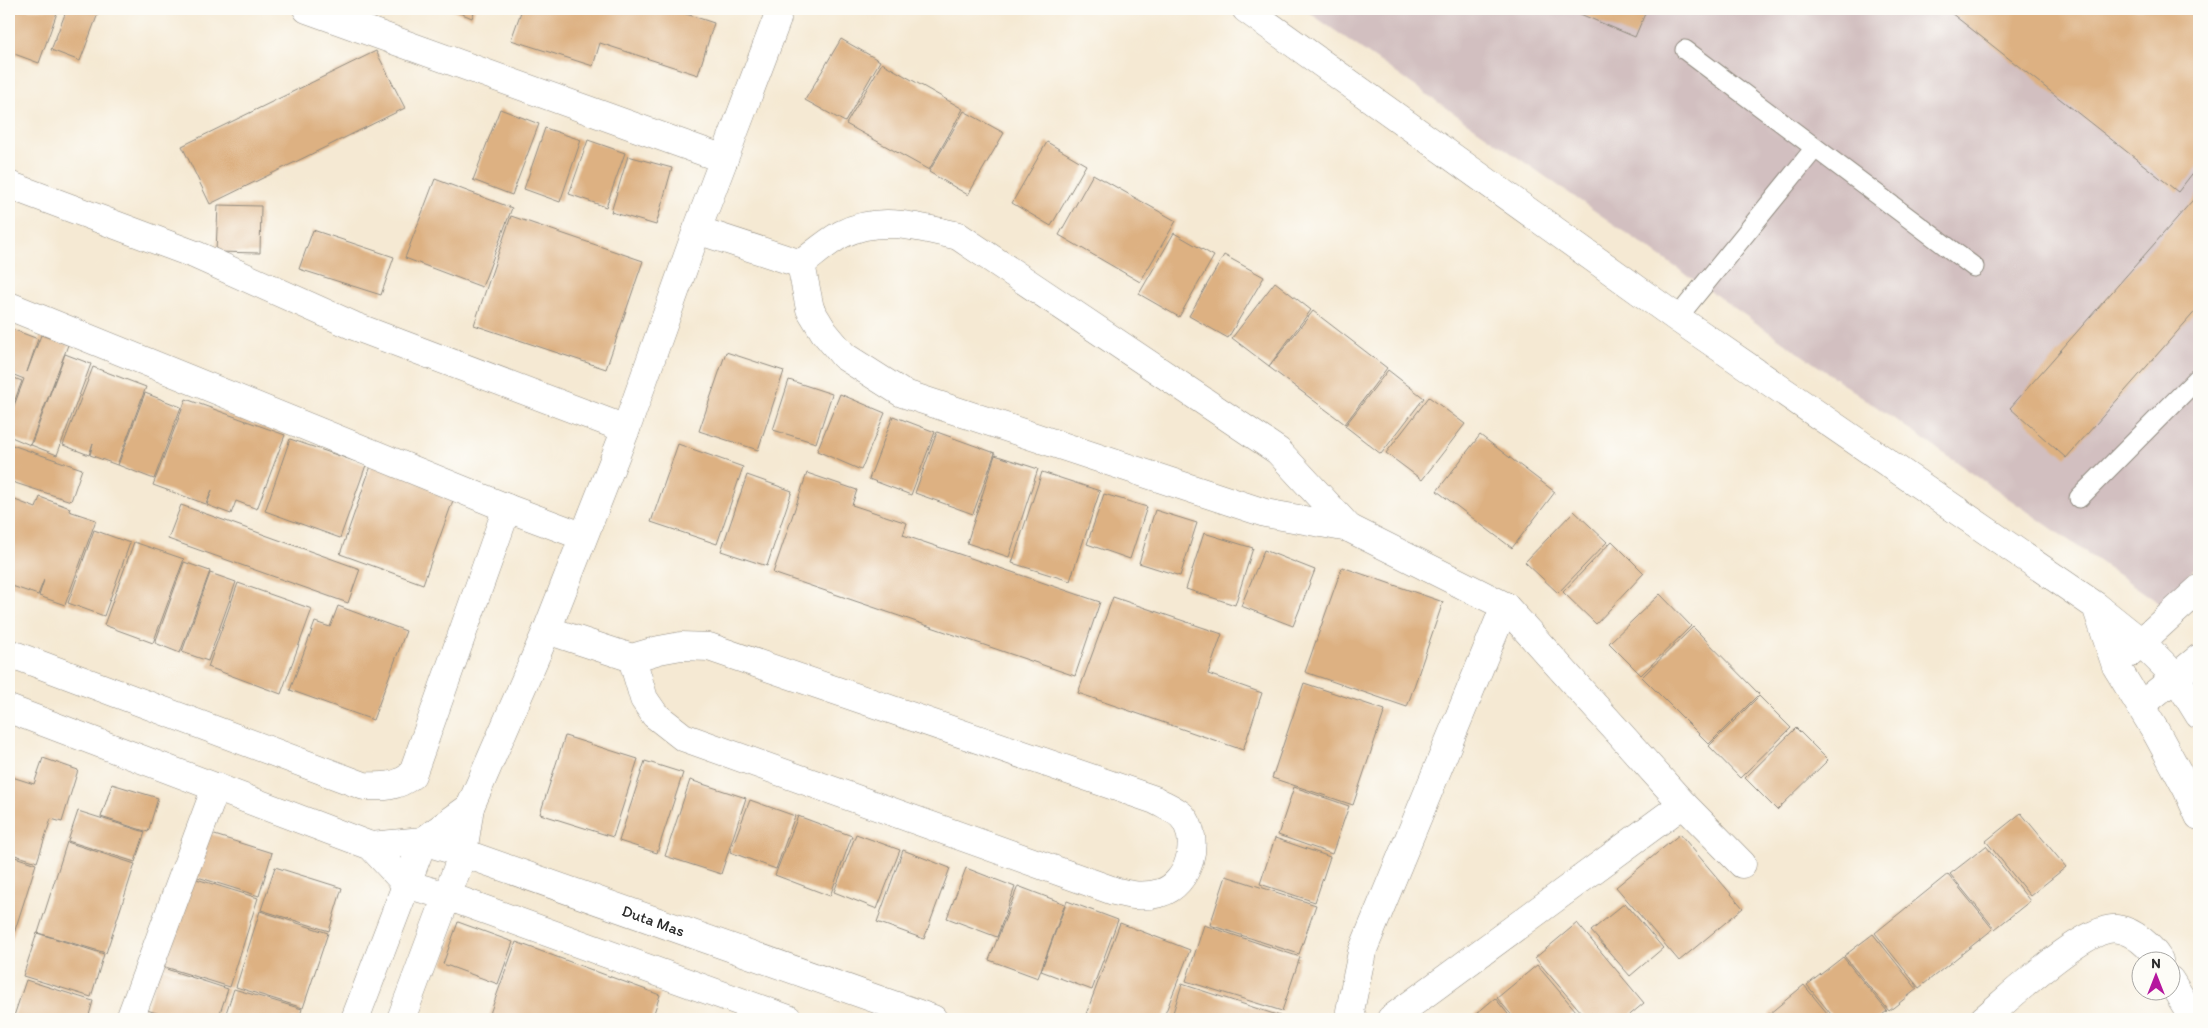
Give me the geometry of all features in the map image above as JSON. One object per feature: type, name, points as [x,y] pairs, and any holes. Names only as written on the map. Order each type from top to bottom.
[{"type":"street","points":[[307,9],[724,159]]},
{"type":"street","points":[[1246,9],[1677,318],[2096,606],[2141,642],[2175,676],[2199,715]]},
{"type":"street","points":[[401,1019],[463,853],[470,807],[547,630],[582,536],[626,429],[697,230],[777,19]]},
{"type":"street","points":[[9,185],[196,255],[354,326],[626,429]]},
{"type":"street","points":[[801,264],[841,234],[871,224],[907,224],[958,236],[1278,451],[1349,528]]},
{"type":"street","points":[[697,230],[801,264]]},
{"type":"street","points":[[801,264],[810,309],[824,332],[844,356],[902,393],[1266,513],[1349,528],[1505,606],[1683,804],[1742,864]]},
{"type":"street","points":[[9,306],[507,508],[582,536]]},
{"type":"street","points":[[9,653],[364,786],[384,787],[400,784],[412,775],[507,508]]},
{"type":"street","points":[[2116,666],[2199,589]]},
{"type":"street","points":[[1353,1019],[1350,1011],[1362,952],[1505,606]]},
{"type":"street","points":[[2096,606],[2116,666],[2174,763],[2199,816]]},
{"type":"street","points":[[547,630],[632,658],[681,646],[709,647],[1155,800],[1181,816],[1191,832],[1189,866],[1174,885],[1161,893],[1140,897],[1114,891],[683,737],[655,715],[644,699],[632,658]]},
{"type":"street","points":[[2140,706],[2199,658]]},
{"type":"street","points":[[9,709],[371,846],[406,884],[448,896],[788,1019]]},
{"type":"street","points":[[130,1019],[216,787]]},
{"type":"street","points":[[1391,1019],[1683,804]]},
{"type":"street","points":[[355,1019],[423,842],[470,807]]},
{"type":"street","name":"Duta Mas","points":[[371,846],[423,842],[463,853],[933,1019]]},
{"type":"street","points":[[1984,1019],[2080,940],[2101,931],[2116,928],[2134,934],[2152,950]]},
{"type":"street","points":[[2180,996],[2194,1019]]},
{"type":"lane","points":[[1685,50],[1974,267]]},
{"type":"lane","points":[[1677,318],[1815,148]]},
{"type":"lane","points":[[2078,498],[2199,377]]},
{"type":"shaded area","points":[[1304,9],[2199,9],[2199,563],[2162,605]]},
{"type":"building","points":[[9,9],[58,10],[39,63],[9,52]]},
{"type":"building","points":[[67,9],[94,9],[99,11],[80,61],[51,50]]},
{"type":"building","points":[[450,9],[475,9],[472,18]]},
{"type":"building","points":[[522,9],[671,9],[714,23],[698,75],[600,43],[593,66],[511,40]]},
{"type":"building","points":[[1574,9],[1647,9],[1635,37],[1573,11]]},
{"type":"building","points":[[1946,9],[2199,9],[2199,165],[2178,192]]},
{"type":"building","points":[[841,39],[880,61],[845,122],[805,100]]},
{"type":"building","points":[[376,51],[405,108],[210,204],[182,146]]},
{"type":"building","points":[[882,63],[963,109],[929,170],[846,124]]},
{"type":"building","points":[[500,109],[539,124],[512,195],[473,180]]},
{"type":"building","points":[[964,111],[1004,133],[968,195],[929,172]]},
{"type":"building","points":[[545,128],[581,140],[560,202],[524,189]]},
{"type":"building","points":[[588,140],[625,153],[606,207],[569,194]]},
{"type":"building","points":[[1047,142],[1086,165],[1051,226],[1012,203]]},
{"type":"building","points":[[628,156],[672,168],[656,225],[611,212]]},
{"type":"building","points":[[1093,174],[1176,221],[1140,282],[1059,235]]},
{"type":"building","points":[[435,179],[512,208],[482,287],[405,258]]},
{"type":"building","points":[[2199,193],[2199,307],[2066,458],[2010,408]]},
{"type":"building","points":[[218,205],[261,206],[260,253],[216,252]]},
{"type":"building","points":[[511,216],[643,261],[606,369],[474,325]]},
{"type":"building","points":[[313,230],[394,257],[381,295],[299,269]]},
{"type":"building","points":[[1174,233],[1214,256],[1179,317],[1139,294]]},
{"type":"building","points":[[1224,255],[1264,277],[1228,338],[1189,316]]},
{"type":"building","points":[[1275,282],[1311,310],[1269,366],[1232,338]]},
{"type":"building","points":[[1313,311],[1387,368],[1345,424],[1269,367]]},
{"type":"building","points":[[9,328],[38,339],[27,372],[41,335],[68,345],[30,445],[9,436],[9,419],[24,379],[9,373]]},
{"type":"building","points":[[726,352],[784,371],[758,450],[699,431]]},
{"type":"building","points":[[65,354],[91,364],[57,455],[31,445]]},
{"type":"building","points":[[93,367],[146,387],[117,465],[90,455],[93,443],[89,455],[63,445]]},
{"type":"building","points":[[1388,370],[1424,398],[1381,454],[1345,426]]},
{"type":"building","points":[[9,376],[22,381],[9,416]]},
{"type":"building","points":[[789,380],[832,394],[816,443],[773,430]]},
{"type":"building","points":[[145,393],[181,407],[154,479],[118,465]]},
{"type":"building","points":[[840,394],[885,413],[861,470],[817,451]]},
{"type":"building","points":[[1429,397],[1465,424],[1422,480],[1386,453]]},
{"type":"building","points":[[186,399],[285,435],[257,509],[236,501],[231,514],[207,505],[212,490],[206,504],[153,485]]},
{"type":"building","points":[[893,416],[935,432],[911,495],[869,479]]},
{"type":"building","points":[[937,432],[995,453],[973,514],[915,493]]},
{"type":"building","points":[[1480,435],[1555,492],[1512,548],[1437,491]]},
{"type":"building","points":[[290,439],[366,465],[340,538],[265,511]]},
{"type":"building","points":[[9,444],[82,469],[71,501],[9,481]]},
{"type":"building","points":[[678,444],[743,467],[717,544],[651,522]]},
{"type":"building","points":[[995,455],[1038,469],[1009,557],[967,543]]},
{"type":"building","points":[[372,463],[456,492],[423,584],[340,554]]},
{"type":"building","points":[[1042,472],[1100,491],[1070,581],[1012,563]]},
{"type":"building","points":[[807,473],[857,490],[852,505],[907,523],[903,535],[1100,602],[1075,676],[773,573]]},
{"type":"building","points":[[747,475],[792,491],[767,566],[721,551]]},
{"type":"building","points":[[1104,494],[1147,507],[1130,559],[1087,544]]},
{"type":"building","points":[[40,497],[70,508],[69,511],[96,520],[65,605],[39,596],[44,580],[38,595],[9,585],[9,516],[15,500],[36,508]]},
{"type":"building","points":[[181,505],[360,569],[348,603],[168,539]]},
{"type":"building","points":[[1155,510],[1197,523],[1180,576],[1139,563]]},
{"type":"building","points":[[1574,511],[1607,542],[1558,593],[1525,562]]},
{"type":"building","points":[[94,530],[130,543],[104,616],[68,603]]},
{"type":"building","points":[[1204,533],[1253,548],[1235,605],[1186,589]]},
{"type":"building","points":[[1612,541],[1644,573],[1596,624],[1563,592]]},
{"type":"building","points":[[134,542],[184,559],[153,643],[104,625]]},
{"type":"building","points":[[1264,550],[1315,570],[1293,626],[1241,606]]},
{"type":"building","points":[[184,562],[210,571],[180,653],[155,643]]},
{"type":"building","points":[[1342,567],[1443,602],[1407,707],[1305,672]]},
{"type":"building","points":[[210,573],[236,582],[208,661],[182,652]]},
{"type":"building","points":[[238,583],[312,609],[281,694],[208,667]]},
{"type":"building","points":[[1660,594],[1691,626],[1641,675],[1609,643]]},
{"type":"building","points":[[1113,597],[1222,634],[1208,674],[1262,693],[1243,750],[1078,693]]},
{"type":"building","points":[[338,606],[406,631],[373,720],[290,690],[315,622],[330,627]]},
{"type":"building","points":[[1693,627],[1759,694],[1709,744],[1642,677]]},
{"type":"building","points":[[1304,683],[1385,710],[1353,805],[1272,778]]},
{"type":"building","points":[[1759,696],[1791,728],[1740,778],[1709,746]]},
{"type":"building","points":[[1796,728],[1828,760],[1777,810],[1745,778]]},
{"type":"building","points":[[565,736],[638,759],[613,837],[540,814]]},
{"type":"building","points":[[43,758],[78,770],[62,822],[51,819],[37,862],[9,853],[9,776],[34,784]]},
{"type":"building","points":[[645,761],[683,773],[657,853],[619,841]]},
{"type":"building","points":[[690,780],[746,798],[721,874],[665,856]]},
{"type":"building","points":[[112,784],[158,798],[148,832],[101,817]]},
{"type":"building","points":[[1294,787],[1349,806],[1332,854],[1278,835]]},
{"type":"building","points":[[750,800],[795,816],[776,869],[730,852]]},
{"type":"building","points":[[78,811],[145,832],[135,862],[68,841]]},
{"type":"building","points":[[2021,813],[2066,867],[2030,896],[1986,841]]},
{"type":"building","points":[[798,816],[852,836],[830,896],[775,875]]},
{"type":"building","points":[[205,832],[272,853],[259,896],[191,875]]},
{"type":"building","points":[[856,834],[900,850],[877,909],[834,892]]},
{"type":"building","points":[[1680,834],[1743,908],[1679,961],[1616,887]]},
{"type":"building","points":[[1275,838],[1330,857],[1315,902],[1260,884]]},
{"type":"building","points":[[67,842],[135,864],[106,953],[38,933]]},
{"type":"building","points":[[1986,846],[2030,901],[1995,929],[1950,874]]},
{"type":"building","points":[[903,850],[950,868],[924,939],[877,922]]},
{"type":"building","points":[[9,855],[36,864],[9,949]]},
{"type":"building","points":[[275,867],[342,888],[329,931],[261,910]]},
{"type":"building","points":[[966,868],[1015,887],[997,937],[947,918]]},
{"type":"building","points":[[1948,874],[1993,929],[1919,988],[1875,933]]},
{"type":"building","points":[[1226,876],[1316,905],[1299,954],[1210,925]]},
{"type":"building","points":[[190,877],[258,898],[230,987],[162,966]]},
{"type":"building","points":[[1018,886],[1065,904],[1038,978],[989,960]]},
{"type":"building","points":[[1067,901],[1118,920],[1092,990],[1041,971]]},
{"type":"building","points":[[1625,903],[1663,948],[1630,976],[1591,931]]},
{"type":"building","points":[[260,911],[328,933],[303,1008],[236,987]]},
{"type":"building","points":[[458,922],[513,942],[498,984],[443,964]]},
{"type":"building","points":[[1120,923],[1190,950],[1163,1019],[1091,1019],[1085,1017]]},
{"type":"building","points":[[1577,923],[1644,1003],[1625,1019],[1587,1019],[1535,958]]},
{"type":"building","points":[[1204,925],[1300,957],[1282,1011],[1186,981]]},
{"type":"building","points":[[37,933],[104,954],[91,997],[23,976]]},
{"type":"building","points":[[1873,934],[1917,989],[1889,1011],[1844,956]]},
{"type":"building","points":[[516,942],[660,995],[652,1019],[488,1019]]},
{"type":"building","points":[[1843,957],[1887,1011],[1877,1019],[1835,1019],[1807,985]]},
{"type":"building","points":[[1537,965],[1576,1011],[1567,1019],[1515,1019],[1497,998]]},
{"type":"building","points":[[160,967],[228,989],[218,1019],[175,1019],[147,1010]]},
{"type":"building","points":[[26,980],[93,1001],[88,1019],[13,1019]]},
{"type":"building","points":[[1182,984],[1280,1016],[1279,1019],[1171,1019]]},
{"type":"building","points":[[1804,985],[1832,1019],[1773,1019],[1769,1014]]},
{"type":"building","points":[[234,989],[302,1009],[299,1019],[224,1019]]},
{"type":"building","points":[[1495,998],[1512,1019],[1470,1019]]},
{"type":"building","points":[[149,1014],[163,1019],[147,1019]]}]
